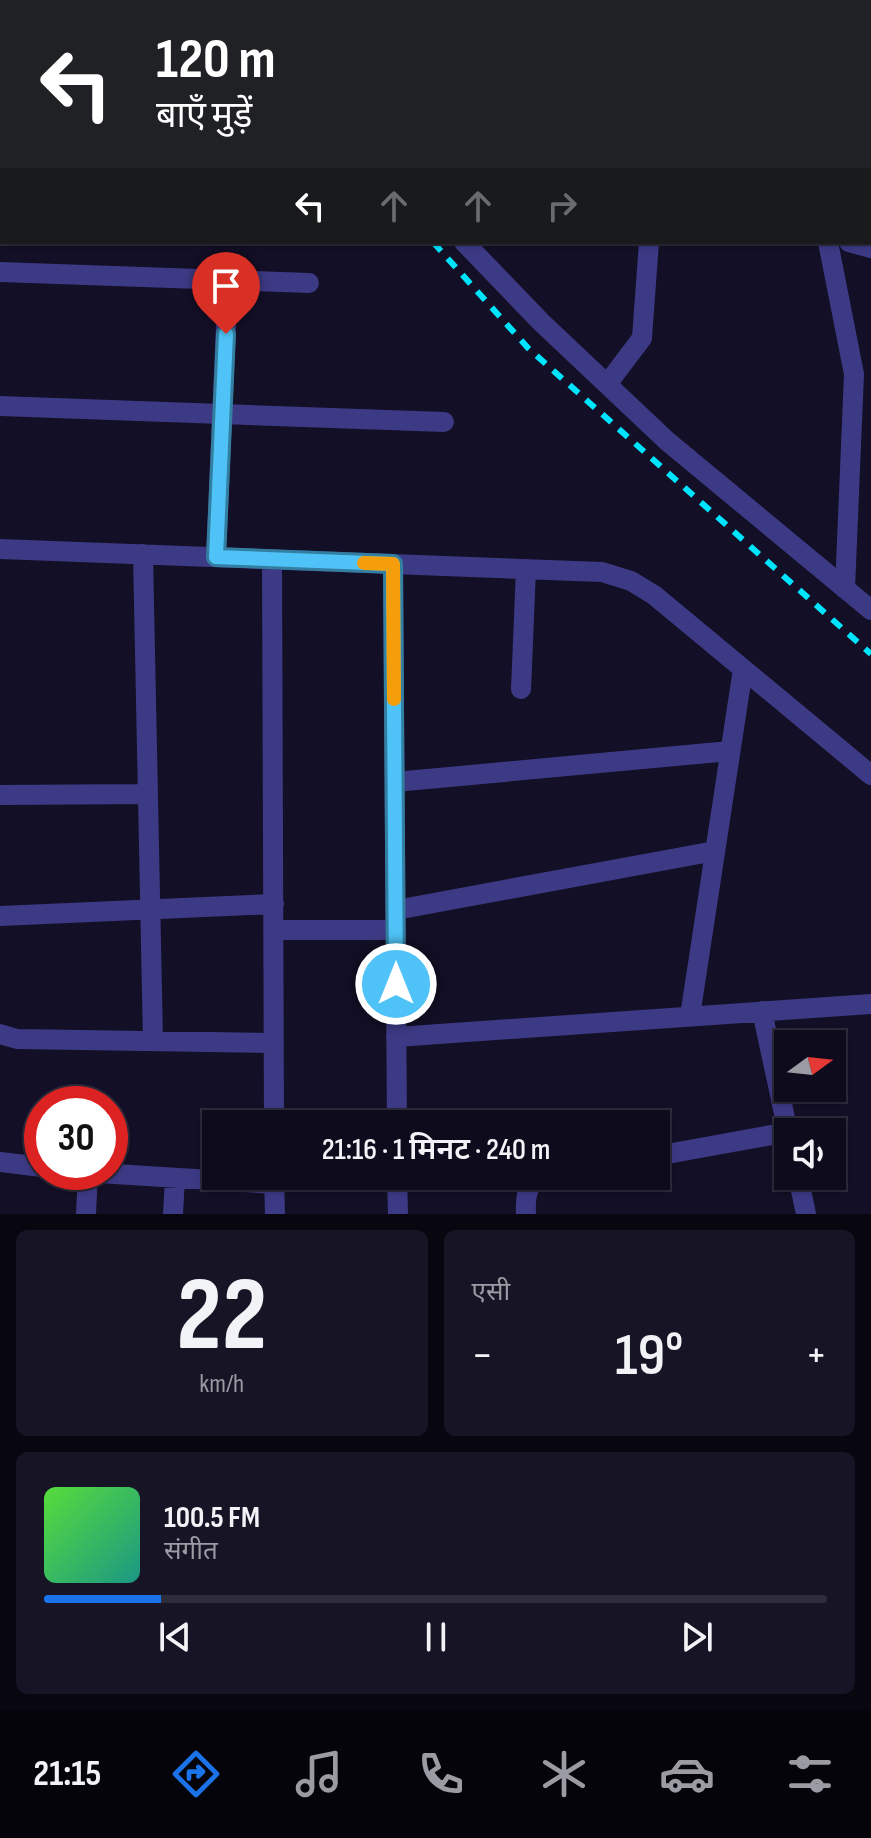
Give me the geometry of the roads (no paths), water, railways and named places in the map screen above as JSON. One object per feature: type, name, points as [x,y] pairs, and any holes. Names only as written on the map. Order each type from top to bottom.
[{"type":"street","points":[[466,244],[541,322],[667,441],[871,610]]},
{"type":"street","points":[[608,383],[642,338],[649,244]]},
{"type":"street","points":[[829,244],[863,374],[845,589]]},
{"type":"street","points":[[0,272],[309,283]]},
{"type":"street","points":[[216,557],[228,280]]},
{"type":"street","points":[[0,406],[444,422]]},
{"type":"street","points":[[0,549],[602,572],[631,581],[654,595],[871,775]]},
{"type":"street","points":[[143,554],[153,1041]]},
{"type":"street","points":[[272,560],[274,1110]]},
{"type":"street","points":[[393,564],[397,1110]]},
{"type":"street","points":[[521,689],[526,569]]},
{"type":"street","points":[[690,1016],[743,669]]},
{"type":"street","points":[[395,782],[730,751]]},
{"type":"street","points":[[0,795],[147,794]]},
{"type":"street","points":[[274,930],[396,920],[715,851]]},
{"type":"street","points":[[0,916],[274,904]]},
{"type":"street","points":[[396,1037],[871,1004]]},
{"type":"street","points":[[762,1011],[785,1118]]},
{"type":"street","points":[[0,1034],[17,1039],[274,1043]]},
{"type":"street","points":[[670,1153],[774,1135]]},
{"type":"street","points":[[0,1162],[24,1165]]},
{"type":"street","points":[[128,1175],[202,1179]]},
{"type":"street","points":[[173,1214],[175,1178]]},
{"type":"street","points":[[86,1214],[87,1190]]},
{"type":"street","points":[[274,1190],[275,1214]]},
{"type":"street","points":[[397,1190],[398,1214]]},
{"type":"street","points":[[526,1214],[528,1190]]},
{"type":"street","points":[[801,1190],[806,1214]]},
{"type":"railway","points":[[435,244],[528,348],[871,654]]}]
